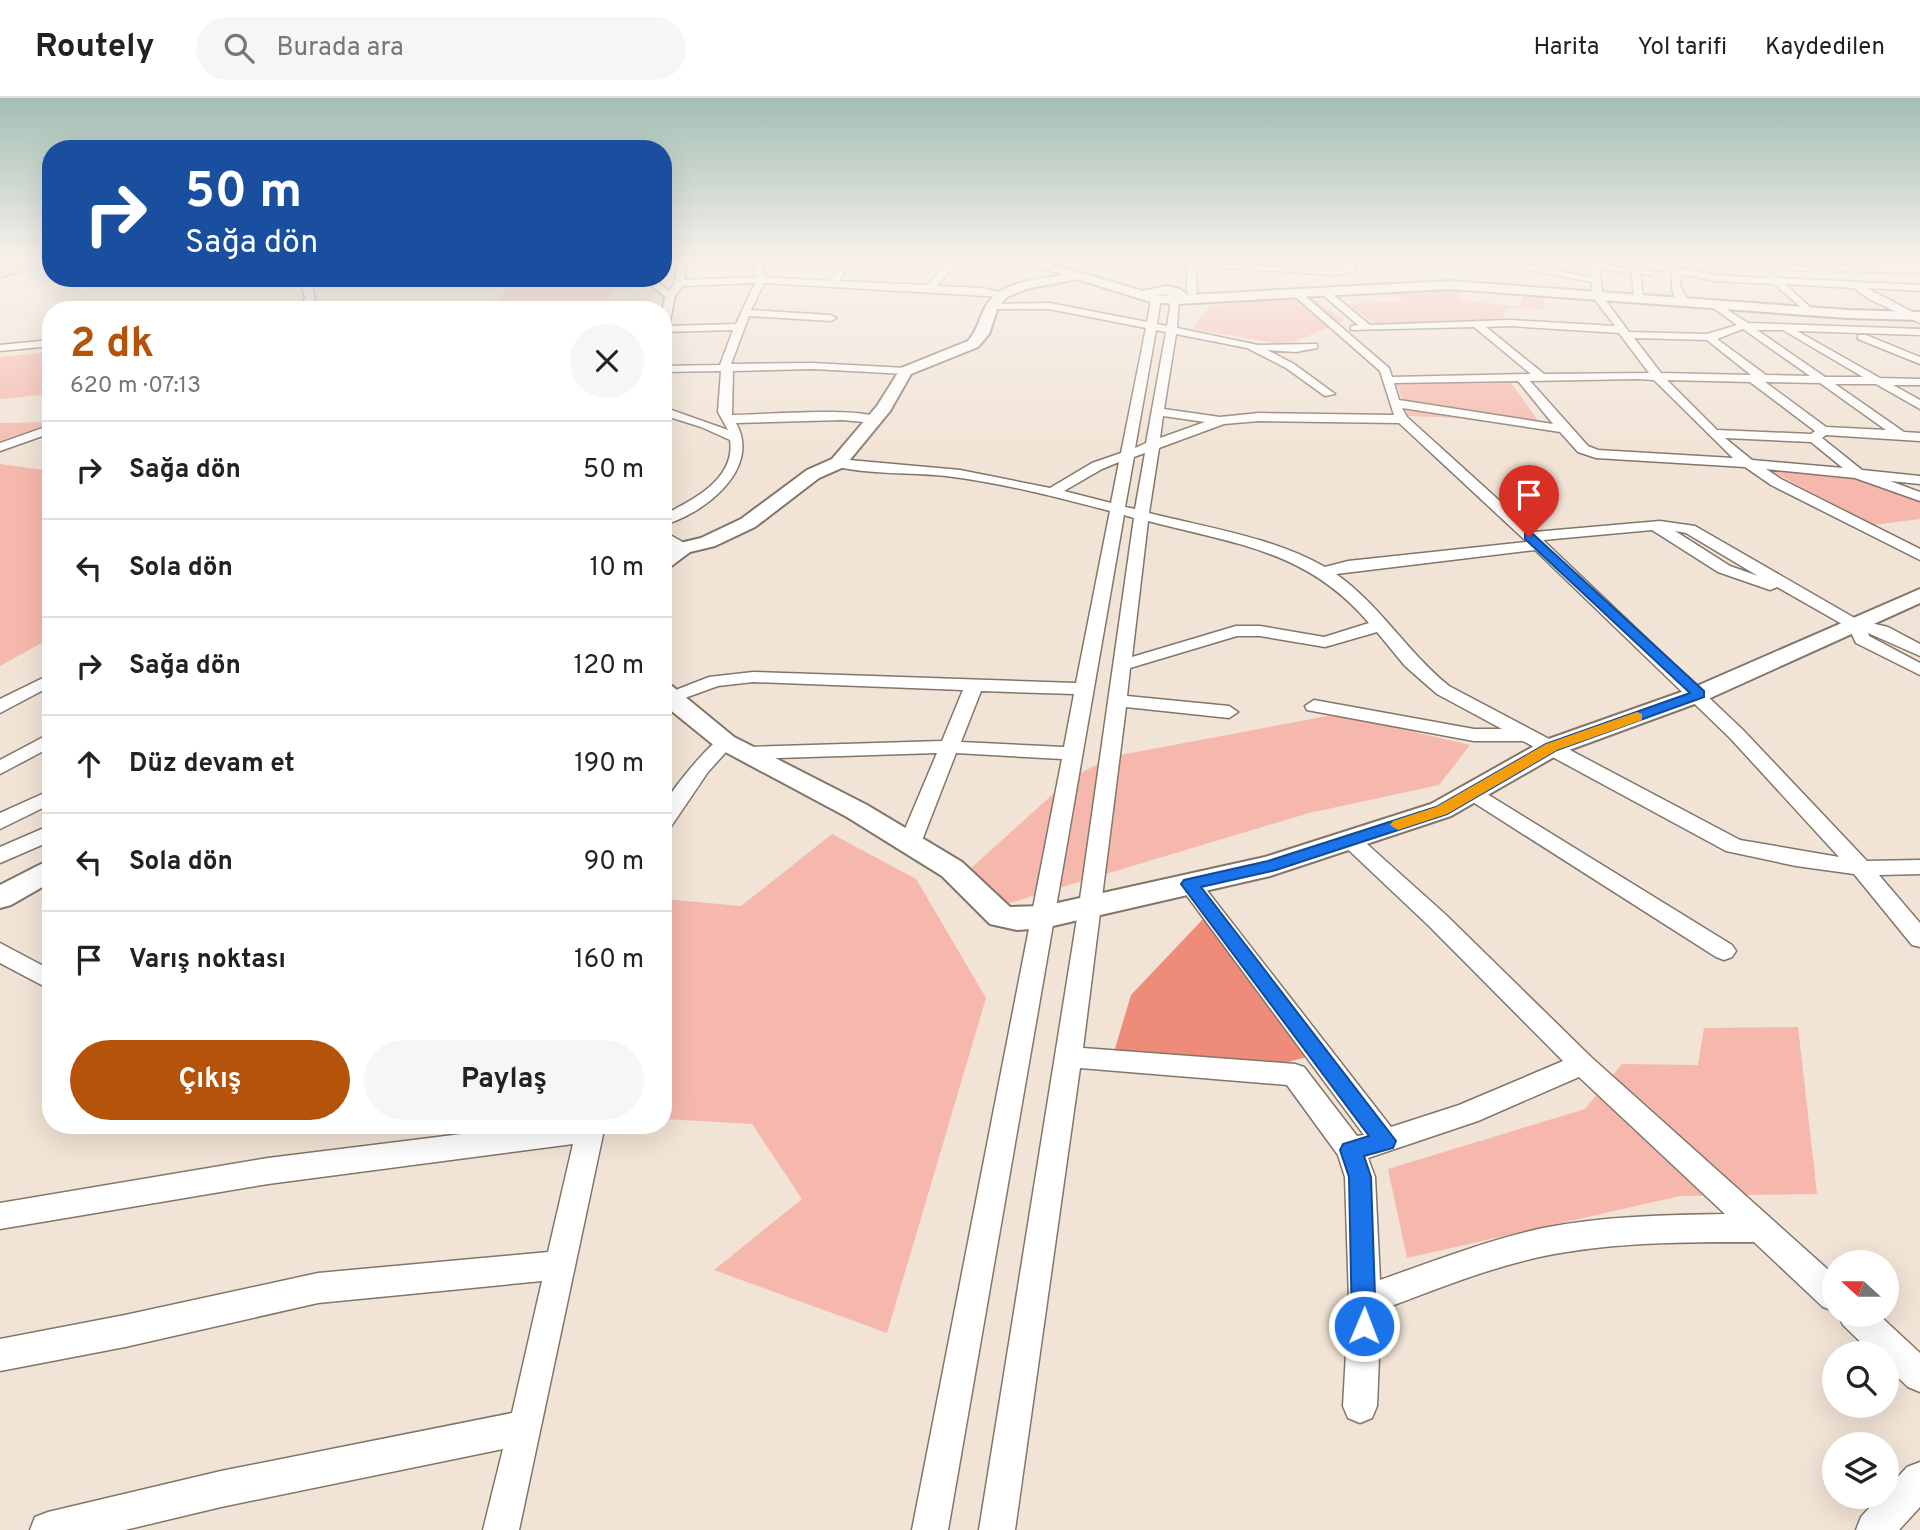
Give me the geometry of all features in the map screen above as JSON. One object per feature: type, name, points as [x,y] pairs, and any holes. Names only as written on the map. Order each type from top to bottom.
[{"type":"street","points":[[724,368],[739,330]]},
{"type":"street","points":[[672,369],[813,366],[906,371],[973,344],[984,330]]},
{"type":"street","points":[[997,1530],[1091,906],[1122,665],[1130,513],[1128,456],[1152,330]]},
{"type":"street","points":[[930,1530],[1086,689],[1130,513],[1152,447],[1172,330],[1257,347],[1296,349],[1313,346]]},
{"type":"street","points":[[1340,330],[1385,370],[1394,403],[1402,419],[1699,694],[1863,868],[1920,939]]},
{"type":"street","points":[[1483,330],[1541,377]]},
{"type":"street","points":[[1601,330],[1710,337],[1732,330]]},
{"type":"street","points":[[1749,330],[1901,435]]},
{"type":"street","points":[[1787,330],[1920,405]]},
{"type":"street","points":[[1809,330],[1848,350]]},
{"type":"street","points":[[1832,330],[1920,332]]},
{"type":"street","points":[[1848,331],[1920,361]]},
{"type":"street","points":[[1626,332],[1657,376],[1746,463],[1776,482],[1920,555]]},
{"type":"street","points":[[1710,337],[1858,474],[1920,497]]},
{"type":"street","points":[[0,348],[42,344]]},
{"type":"street","points":[[1257,347],[1290,366],[1329,394]]},
{"type":"street","points":[[672,516],[710,494],[730,474],[739,454],[730,419],[724,412],[727,371],[724,368]]},
{"type":"street","points":[[1891,370],[1917,382]]},
{"type":"street","points":[[672,556],[683,548],[708,542],[748,523],[813,474],[838,463],[875,419],[906,371]]},
{"type":"street","points":[[1389,380],[1657,376],[1917,382]]},
{"type":"street","points":[[1521,377],[1563,429],[1583,449],[1596,454],[1746,463],[1920,480]]},
{"type":"street","points":[[1394,403],[1563,429]]},
{"type":"street","points":[[1158,412],[1222,420],[1259,417],[1402,419]]},
{"type":"street","points":[[672,414],[705,424],[735,438]]},
{"type":"street","points":[[730,419],[842,416],[875,419]]},
{"type":"street","points":[[1053,492],[1097,466],[1222,420]]},
{"type":"street","points":[[0,447],[42,432]]},
{"type":"street","points":[[1714,434],[1920,437]]},
{"type":"street","points":[[838,463],[957,474],[1053,492],[1241,541],[1304,562],[1324,572],[1359,600],[1422,674],[1443,690],[1734,846],[1796,859],[1863,868],[1920,867]]},
{"type":"street","points":[[1324,572],[1348,566],[1654,526],[1724,569],[1799,593],[1854,626],[1882,631],[1920,651]]},
{"type":"street","points":[[672,541],[683,548]]},
{"type":"street","points":[[672,698],[735,747],[857,811],[952,869],[1001,916],[1044,917],[1270,866],[1441,810],[1472,793],[1540,741],[1699,694],[1920,595]]},
{"type":"street","points":[[1122,665],[1236,631],[1260,631],[1325,642],[1381,625]]},
{"type":"street","points":[[1854,626],[1861,639],[1920,670]]},
{"type":"street","points":[[672,693],[715,681],[753,677],[1086,689]]},
{"type":"street","points":[[0,707],[42,684]]},
{"type":"street","points":[[910,843],[974,686]]},
{"type":"street","points":[[1117,700],[1229,712]]},
{"type":"street","points":[[1314,706],[1474,735],[1540,741]]},
{"type":"street","points":[[0,768],[42,744]]},
{"type":"street","points":[[672,809],[701,768],[735,747],[948,748],[1043,750],[1074,754]]},
{"type":"street","points":[[1472,793],[1724,951]]},
{"type":"street","points":[[0,822],[42,801]]},
{"type":"street","points":[[0,856],[42,836]]},
{"type":"street","points":[[1350,841],[1437,920],[1582,1064],[1822,1285]]},
{"type":"street","points":[[0,898],[42,874]]},
{"type":"street","points":[[1190,884],[1385,1141]]},
{"type":"street","points":[[0,952],[42,976]]},
{"type":"street","points":[[1068,1057],[1295,1075],[1351,1150],[1360,1177],[1365,1300],[1360,1406]]},
{"type":"street","points":[[1351,1150],[1415,1134],[1510,1097],[1582,1064]]},
{"type":"street","points":[[0,1216],[268,1171],[546,1134]]},
{"type":"street","points":[[501,1530],[590,1134]]},
{"type":"street","points":[[1365,1300],[1513,1250],[1557,1240],[1652,1230],[1761,1228]]},
{"type":"street","points":[[0,1355],[125,1331],[318,1288],[562,1265]]},
{"type":"street","points":[[1868,1327],[1920,1375]]},
{"type":"street","points":[[48,1530],[221,1489],[526,1426]]},
{"type":"street","points":[[1874,1530],[1920,1480]]},
{"type":"shaded area","points":[[1197,330],[1323,330],[1286,345]]},
{"type":"shaded area","points":[[42,353],[42,395],[0,399],[0,357]]},
{"type":"shaded area","points":[[1510,381],[1538,421],[1408,416],[1396,382]]},
{"type":"shaded area","points":[[42,422],[42,426],[0,441],[0,423]]},
{"type":"shaded area","points":[[0,464],[42,470],[42,643],[0,666]]},
{"type":"shaded area","points":[[1769,470],[1855,476],[1920,501],[1920,519],[1874,525]]},
{"type":"shaded area","points":[[1338,714],[1470,745],[1439,785],[1309,813],[1006,904],[969,870],[1072,777],[1115,756]]},
{"type":"shaded area","points":[[832,834],[916,879],[986,998],[887,1333],[714,1270],[802,1199],[752,1124],[672,1120],[672,900],[741,906]]},
{"type":"shaded area","points":[[1205,917],[1314,1055],[1262,1069],[1114,1052],[1131,995]]},
{"type":"shaded area","points":[[1798,1027],[1817,1194],[1680,1196],[1407,1258],[1388,1169],[1585,1109],[1622,1064],[1698,1065],[1704,1028]]},
{"type":"slow traffic","points":[[1398,825],[1441,810],[1552,747],[1637,717]]},
{"type":"route","points":[[1364,1326],[1360,1177],[1351,1150],[1385,1141],[1190,884],[1270,866],[1441,810],[1552,747],[1699,694],[1529,537]]}]
